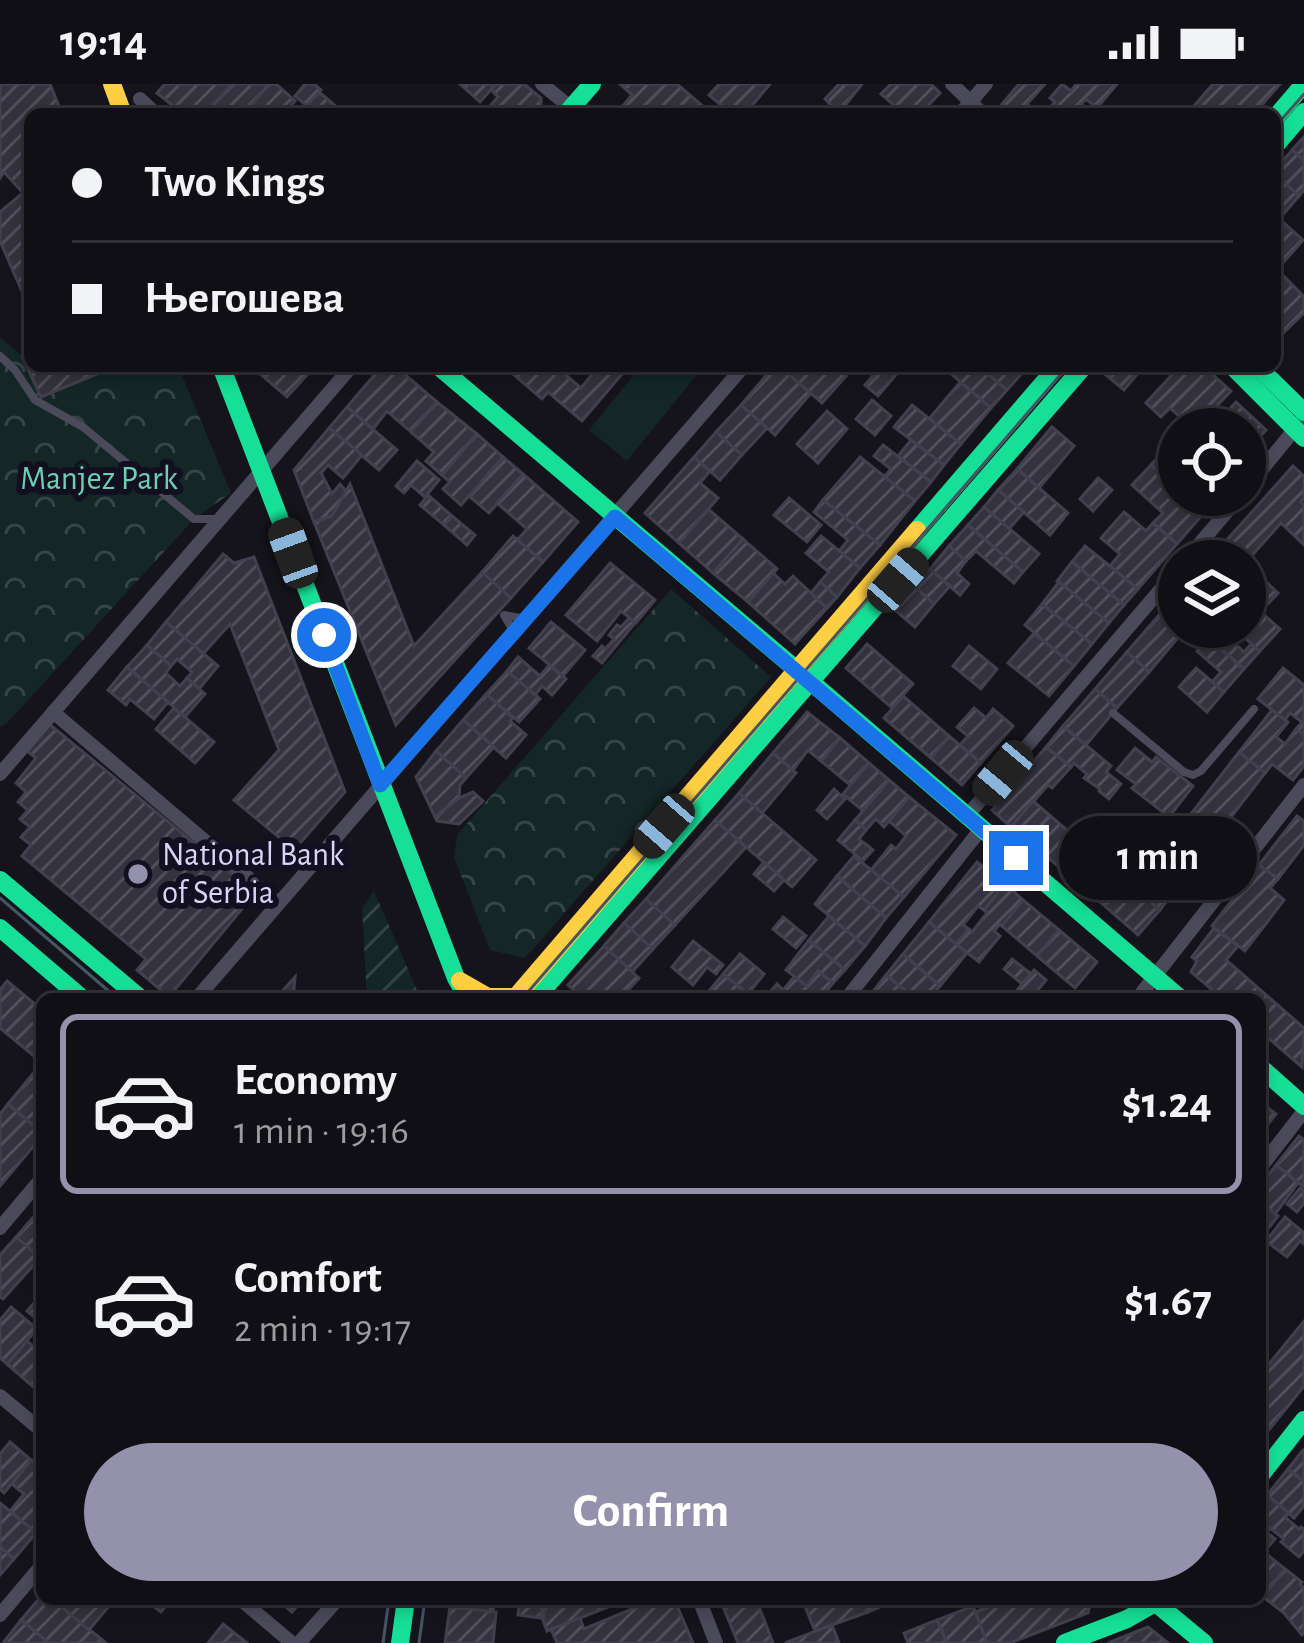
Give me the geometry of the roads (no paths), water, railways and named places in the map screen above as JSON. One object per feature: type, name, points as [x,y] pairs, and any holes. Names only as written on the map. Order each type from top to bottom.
[{"type":"main road","points":[[572,108],[592,84]]},
{"type":"main road","points":[[1281,111],[1304,85]]},
{"type":"main road","points":[[1281,139],[1304,112]]},
{"type":"main road","points":[[223,372],[462,993]]},
{"type":"main road","points":[[445,372],[1174,993]]},
{"type":"main road","points":[[804,676],[1053,372]]},
{"type":"main road","points":[[526,993],[1079,372]]},
{"type":"main road","points":[[1239,372],[1302,425]]},
{"type":"main road","points":[[1262,372],[1302,425]]},
{"type":"main road","points":[[0,880],[134,993]]},
{"type":"main road","points":[[0,928],[76,993]]},
{"type":"main road","points":[[456,978],[481,993]]},
{"type":"main road","points":[[1266,1073],[1304,1108]]},
{"type":"main road","points":[[1266,1468],[1304,1420]]},
{"type":"main road","points":[[400,1643],[405,1605]]},
{"type":"main road","points":[[1065,1643],[1127,1619],[1148,1605]]},
{"type":"main road","points":[[1162,1605],[1204,1643]]},
{"type":"street","points":[[542,84],[566,108]]},
{"type":"street","points":[[952,84],[965,108],[986,84]]},
{"type":"street","points":[[140,99],[150,108]]},
{"type":"street","points":[[0,774],[347,372]]},
{"type":"street","points":[[201,993],[739,372]]},
{"type":"street","points":[[1266,466],[1302,425]]},
{"type":"street","points":[[1203,540],[1223,516]]},
{"type":"street","points":[[850,993],[974,822],[1158,594]]},
{"type":"street","points":[[53,712],[278,903]]},
{"type":"street","points":[[1142,993],[1304,784]]},
{"type":"street","points":[[1266,1160],[1304,1108]]},
{"type":"street","points":[[0,1228],[36,1185]]},
{"type":"street","points":[[0,1396],[36,1426]]},
{"type":"street","points":[[0,1615],[36,1572]]},
{"type":"street","points":[[248,1605],[295,1643],[332,1605]]},
{"type":"street","points":[[701,1605],[716,1643]]},
{"type":"lane","points":[[0,356],[35,400],[82,427],[194,519],[221,519]]},
{"type":"lane","points":[[511,636],[502,613],[526,618]]},
{"type":"lane","points":[[1113,713],[1193,775],[1201,772],[1254,709]]},
{"type":"tram line","points":[[1281,120],[1304,94]]},
{"type":"tram line","points":[[527,993],[1063,372]]},
{"type":"tram line","points":[[0,898],[111,993]]},
{"type":"tram line","points":[[383,1643],[388,1605]]},
{"type":"tram line","points":[[419,1643],[424,1605]]},
{"type":"place","name":"National Bank of Serbia","points":[[138,874]]},
{"type":"park label","name":"Manjez Park","points":[[99,479]]}]
